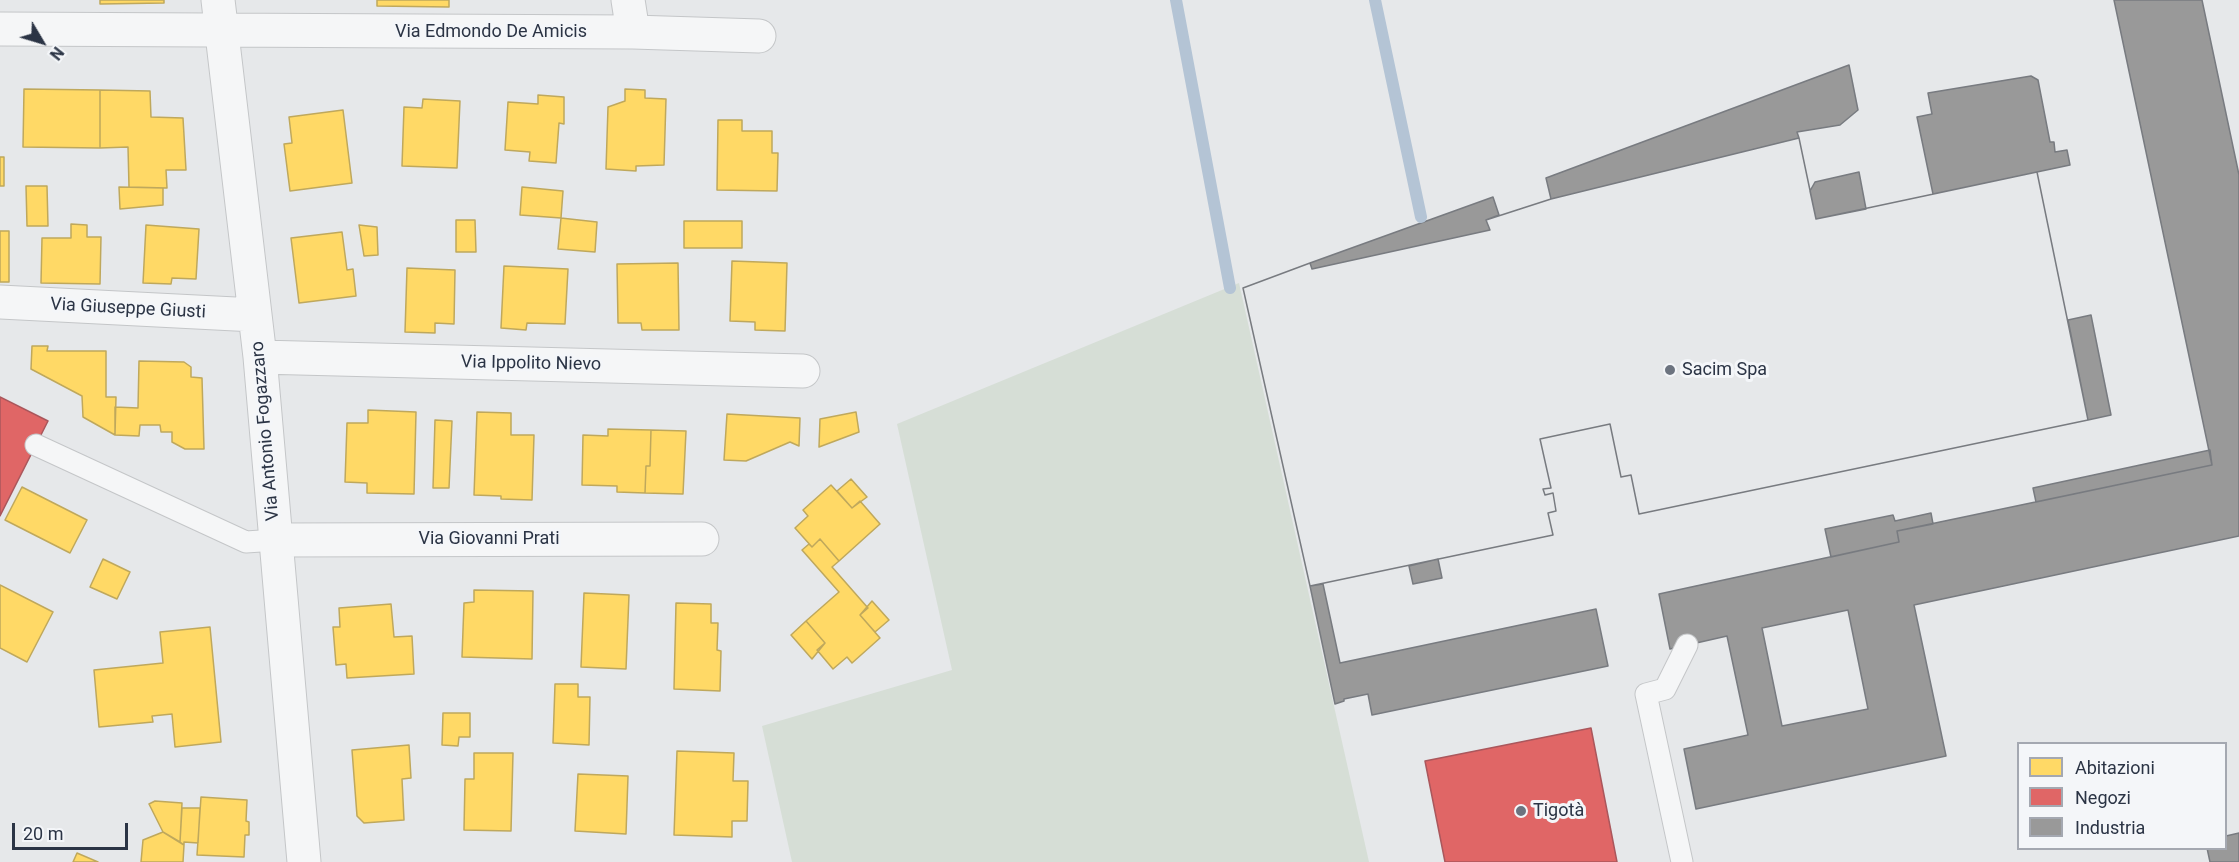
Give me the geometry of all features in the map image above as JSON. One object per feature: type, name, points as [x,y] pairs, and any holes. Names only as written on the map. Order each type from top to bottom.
[{"type":"street","points":[[628,0],[633,32]]},
{"type":"street","name":"Via Edmondo De Amicis","points":[[0,28],[220,16],[759,36]]},
{"type":"street","name":"Via Antonio Fogazzaro","points":[[220,16],[260,357],[304,862]]},
{"type":"street","name":"Via Giuseppe Giusti","points":[[0,302],[255,315]]},
{"type":"street","name":"Via Ippolito Nievo","points":[[260,357],[803,371]]},
{"type":"street","name":"Via Giovanni Prati","points":[[276,540],[702,539]]},
{"type":"street","points":[[304,862],[319,862]]},
{"type":"lane","points":[[36,445],[246,542],[276,540]]},
{"type":"lane","points":[[1682,862],[1646,694],[1665,689],[1687,645]]},
{"type":"shaded area","points":[[1239,283],[1369,862],[792,862],[762,726],[952,670],[897,424]]},
{"type":"building: Abitazioni","points":[[100,0],[164,0],[164,3],[100,4]]},
{"type":"building: Abitazioni","points":[[377,0],[449,0],[449,7],[377,6]]},
{"type":"building: Abitazioni","points":[[24,89],[100,90],[100,148],[23,147]]},
{"type":"building: Abitazioni","points":[[625,89],[645,90],[645,98],[666,99],[664,165],[636,166],[636,171],[606,169],[608,107],[625,101]]},
{"type":"building: Abitazioni","points":[[100,90],[150,91],[151,117],[183,118],[186,170],[166,170],[167,188],[129,187],[128,147],[100,148]]},
{"type":"building: Abitazioni","points":[[538,95],[564,97],[564,124],[559,123],[556,163],[529,161],[530,152],[505,150],[508,102],[538,104]]},
{"type":"building: Abitazioni","points":[[423,99],[460,101],[457,168],[402,166],[404,107],[422,108]]},
{"type":"building: Abitazioni","points":[[343,110],[352,183],[290,191],[284,144],[292,143],[289,117]]},
{"type":"building: Abitazioni","points":[[718,120],[742,120],[742,131],[772,131],[772,153],[778,153],[777,191],[717,190]]},
{"type":"building: Abitazioni","points":[[0,157],[4,157],[4,186],[0,186]]},
{"type":"building: Abitazioni","points":[[26,186],[47,186],[48,226],[27,226]]},
{"type":"building: Abitazioni","points":[[119,187],[163,188],[163,205],[120,209]]},
{"type":"building: Abitazioni","points":[[522,187],[563,191],[561,218],[520,215]]},
{"type":"building: Abitazioni","points":[[561,218],[597,222],[595,252],[558,249]]},
{"type":"building: Abitazioni","points":[[456,220],[475,220],[476,252],[456,252]]},
{"type":"building: Abitazioni","points":[[684,221],[742,221],[742,248],[684,248]]},
{"type":"building: Abitazioni","points":[[71,224],[87,225],[87,237],[101,237],[100,284],[41,283],[42,238],[71,238]]},
{"type":"building: Abitazioni","points":[[146,225],[199,229],[196,279],[172,278],[171,284],[143,283]]},
{"type":"building: Abitazioni","points":[[359,225],[377,227],[378,255],[364,256]]},
{"type":"building: Abitazioni","points":[[0,231],[9,231],[9,282],[0,282]]},
{"type":"building: Abitazioni","points":[[342,232],[347,270],[353,269],[356,296],[299,303],[291,238]]},
{"type":"building: Abitazioni","points":[[732,261],[787,263],[785,331],[755,330],[755,322],[730,321]]},
{"type":"building: Abitazioni","points":[[678,263],[679,330],[642,330],[641,323],[618,323],[617,264]]},
{"type":"building: Abitazioni","points":[[504,266],[568,269],[565,324],[527,323],[526,330],[501,328]]},
{"type":"building: Abitazioni","points":[[407,268],[455,270],[454,324],[435,323],[435,333],[405,332]]},
{"type":"building: Abitazioni","points":[[32,346],[48,346],[47,351],[106,351],[106,397],[116,397],[115,435],[83,417],[82,396],[31,369]]},
{"type":"building: Abitazioni","points":[[139,361],[184,362],[191,367],[191,377],[202,378],[204,449],[185,449],[172,442],[172,432],[161,432],[160,425],[140,425],[139,436],[115,435],[115,407],[138,408]]},
{"type":"building: Abitazioni","points":[[368,410],[416,412],[414,494],[367,493],[367,483],[345,482],[347,423],[368,423]]},
{"type":"building: Abitazioni","points":[[477,412],[511,413],[511,435],[534,435],[532,500],[474,495]]},
{"type":"building: Abitazioni","points":[[856,412],[859,432],[819,447],[820,419]]},
{"type":"building: Abitazioni","points":[[727,414],[800,418],[799,446],[790,442],[746,461],[724,460]]},
{"type":"building: Abitazioni","points":[[435,420],[452,421],[449,488],[433,488]]},
{"type":"building: Abitazioni","points":[[608,429],[651,430],[650,466],[646,466],[645,493],[617,492],[617,486],[582,485],[583,435],[608,436]]},
{"type":"building: Abitazioni","points":[[651,430],[686,431],[683,494],[645,493],[646,466],[650,466]]},
{"type":"building: Abitazioni","points":[[851,479],[867,497],[852,508],[837,491]]},
{"type":"building: Abitazioni","points":[[831,485],[852,508],[860,501],[880,524],[839,561],[820,539],[812,547],[795,528],[808,516],[803,510]]},
{"type":"building: Abitazioni","points":[[22,487],[87,520],[70,553],[5,520]]},
{"type":"building: Abitazioni","points":[[820,539],[839,561],[832,567],[868,608],[860,615],[880,638],[852,663],[847,657],[833,669],[817,650],[825,643],[806,621],[839,592],[802,550],[809,544],[812,547]]},
{"type":"building: Abitazioni","points":[[103,559],[130,572],[117,599],[90,587]]},
{"type":"building: Abitazioni","points":[[0,585],[53,612],[27,662],[0,648]]},
{"type":"building: Abitazioni","points":[[474,590],[533,591],[532,659],[462,657],[464,603],[474,602]]},
{"type":"building: Abitazioni","points":[[584,593],[629,595],[626,669],[581,667]]},
{"type":"building: Abitazioni","points":[[872,601],[889,620],[875,632],[860,615]]},
{"type":"building: Abitazioni","points":[[676,603],[711,604],[711,623],[718,623],[717,650],[721,651],[720,691],[674,689]]},
{"type":"building: Abitazioni","points":[[391,604],[394,637],[412,636],[414,674],[347,678],[346,664],[336,665],[333,627],[340,627],[339,608]]},
{"type":"building: Abitazioni","points":[[806,621],[825,643],[812,659],[791,635]]},
{"type":"building: Abitazioni","points":[[210,627],[221,742],[175,747],[172,714],[152,716],[153,722],[99,727],[94,670],[163,663],[160,632]]},
{"type":"building: Abitazioni","points":[[555,684],[578,684],[578,697],[590,697],[589,745],[553,743]]},
{"type":"building: Abitazioni","points":[[443,713],[470,713],[470,737],[459,737],[458,746],[442,745]]},
{"type":"building: Abitazioni","points":[[409,745],[411,778],[402,779],[404,820],[364,823],[357,816],[352,750]]},
{"type":"building: Abitazioni","points":[[677,751],[734,753],[733,781],[748,781],[747,821],[732,821],[732,837],[674,835]]},
{"type":"building: Abitazioni","points":[[474,753],[513,753],[511,831],[464,830],[465,779],[474,779]]},
{"type":"building: Abitazioni","points":[[578,774],[628,776],[626,834],[575,831]]},
{"type":"building: Abitazioni","points":[[201,797],[247,800],[246,821],[249,822],[249,835],[245,835],[244,857],[197,855]]},
{"type":"building: Abitazioni","points":[[155,801],[182,803],[180,842],[163,832],[149,804]]},
{"type":"building: Abitazioni","points":[[182,808],[200,808],[198,843],[184,842],[184,845],[180,842]]},
{"type":"building: Abitazioni","points":[[163,832],[184,845],[183,862],[141,862],[143,840]]},
{"type":"building: Abitazioni","points":[[77,853],[98,862],[73,862]]},
{"type":"building: Negozi","points":[[0,397],[48,421],[0,516]]},
{"type":"building: Negozi","name":"Tigotà","points":[[1591,728],[1617,862],[1445,862],[1425,761]]},
{"type":"building: Industria","points":[[2114,0],[2202,0],[2239,175],[2239,536],[1914,605],[1946,756],[1696,809],[1684,749],[1748,735],[1727,636],[1670,649],[1659,594],[1899,542],[1897,531],[2212,465]],"holes":[[[1848,610],[1868,709],[1782,726],[1762,628]]]},
{"type":"building: Industria","points":[[1849,65],[1858,110],[1840,125],[1797,132],[1799,138],[1551,199],[1546,178]]},
{"type":"building: Industria","points":[[2031,76],[2038,80],[2050,142],[2054,142],[2055,152],[2067,150],[2070,165],[1933,194],[1917,117],[1932,114],[1928,93]]},
{"type":"building: Industria","name":"Sacim Spa","points":[[1799,138],[1816,219],[2037,172],[2088,420],[1639,514],[1631,475],[1621,477],[1610,424],[1540,439],[1551,488],[1543,489],[1545,495],[1553,493],[1556,511],[1548,513],[1553,535],[1310,586],[1243,288],[1310,263],[1312,269],[1490,230],[1486,220],[1551,199]]},
{"type":"building: Industria","name":"Sacim Spa","points":[[1799,138],[1816,219],[2037,172],[2088,420],[1639,514],[1631,475],[1621,477],[1610,424],[1540,439],[1551,488],[1543,489],[1545,495],[1553,493],[1556,511],[1548,513],[1553,535],[1310,586],[1243,288],[1310,263],[1312,269],[1490,230],[1486,220],[1551,199]]},
{"type":"building: Industria","points":[[1859,172],[1866,209],[1816,219],[1810,191],[1815,182]]},
{"type":"building: Industria","points":[[1493,197],[1499,215],[1486,220],[1490,230],[1312,269],[1310,263]]},
{"type":"building: Industria","points":[[2091,315],[2111,415],[2088,420],[2068,320]]},
{"type":"building: Industria","points":[[2210,450],[2212,465],[2036,502],[2033,488]]},
{"type":"building: Industria","points":[[1931,513],[1933,524],[1897,531],[1899,542],[1831,557],[1825,529],[1893,515],[1895,521]]},
{"type":"building: Industria","points":[[1438,559],[1442,578],[1413,584],[1409,566]]},
{"type":"building: Industria","points":[[1323,584],[1340,663],[1596,609],[1608,666],[1372,715],[1368,694],[1344,699],[1335,704],[1310,586]]},
{"type":"building: Industria","points":[[2239,833],[2239,862],[2210,862],[2207,850],[2227,850],[2227,836]]},
{"type":"waterway","points":[[1176,0],[1230,288]]},
{"type":"waterway","points":[[1375,0],[1421,217]]},
{"type":"place","name":"Sacim Spa","points":[[1670,370]]},
{"type":"place","name":"Tigotà","points":[[1521,811]]}]
